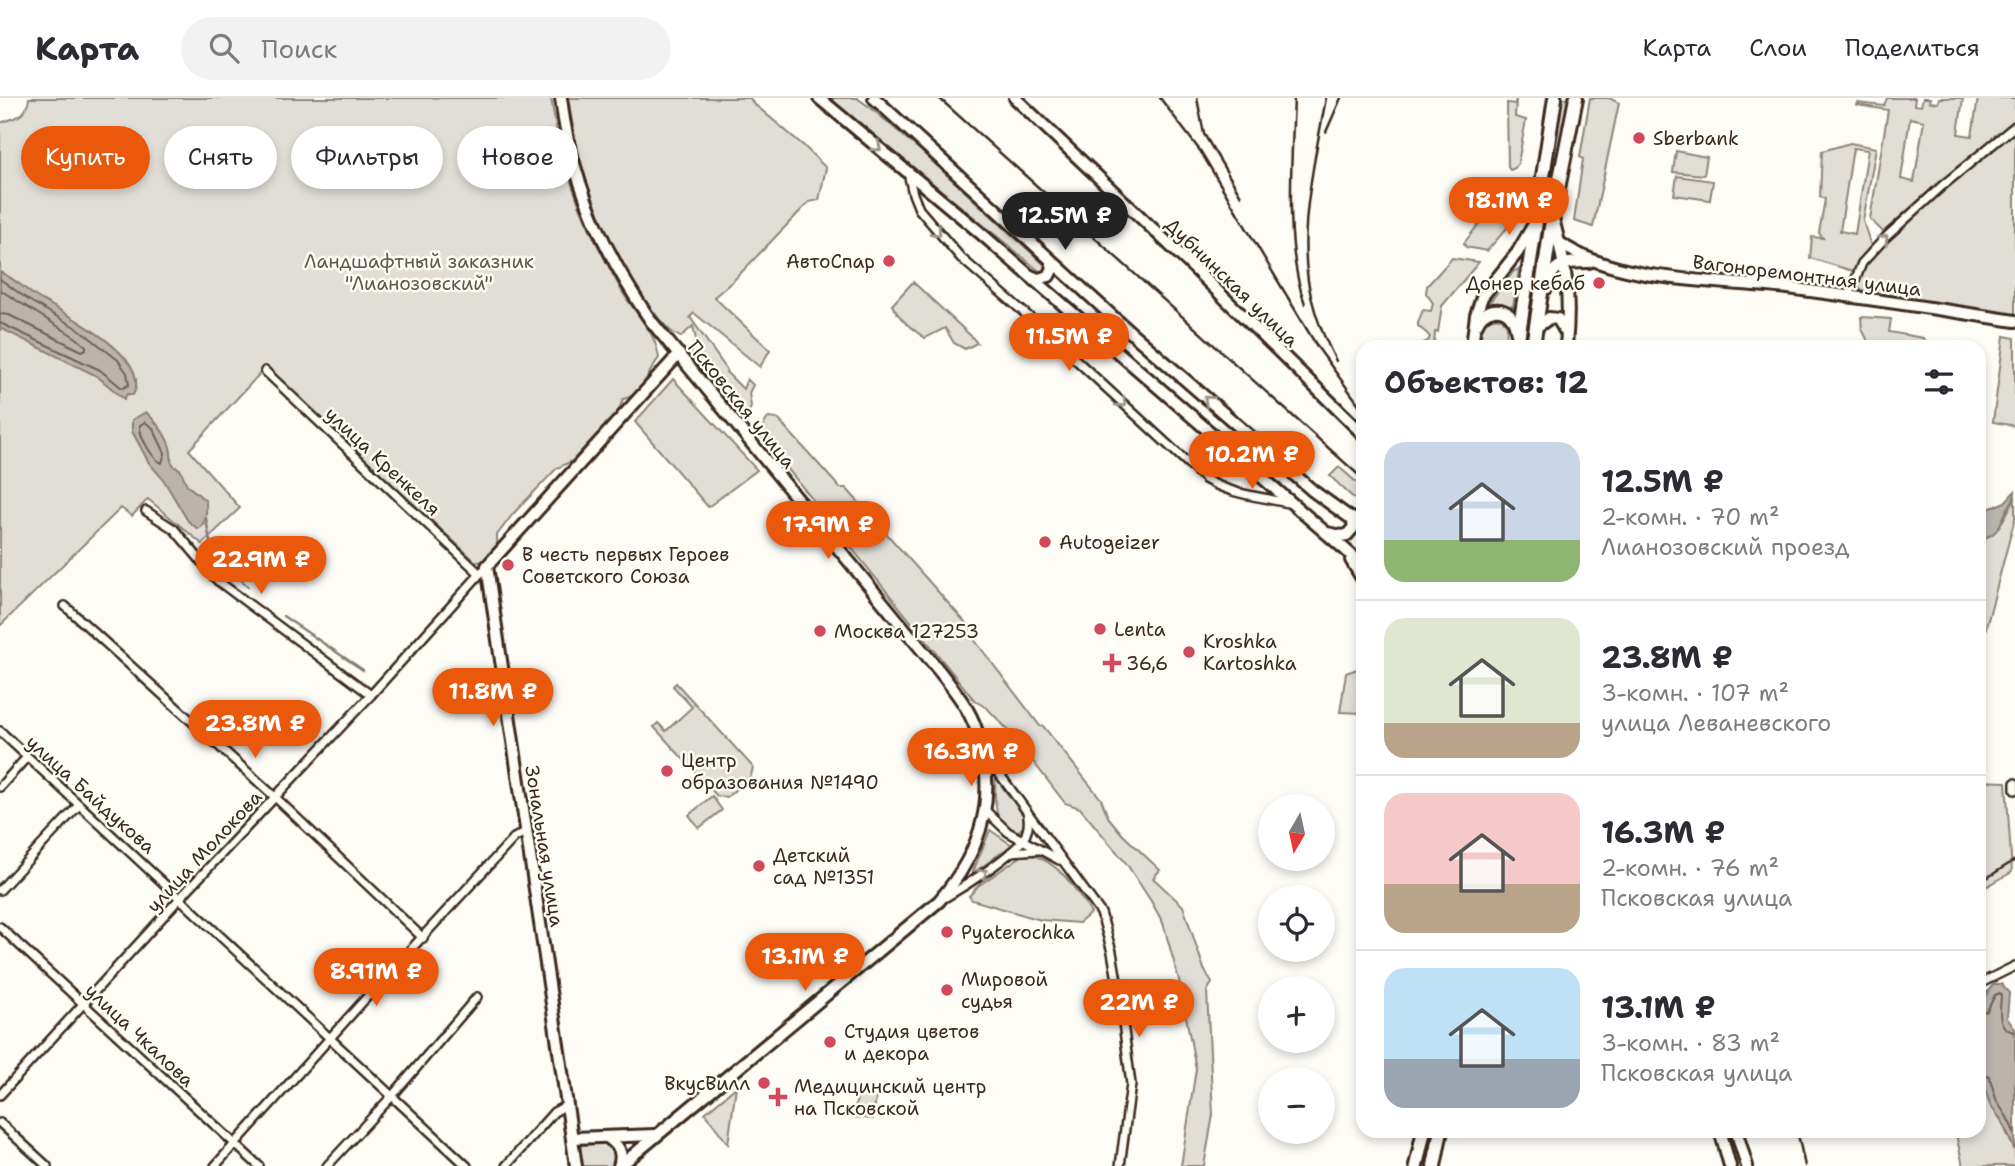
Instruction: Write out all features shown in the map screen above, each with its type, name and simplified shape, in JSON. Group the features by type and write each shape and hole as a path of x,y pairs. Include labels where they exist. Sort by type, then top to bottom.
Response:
{"main road":[{"path":"1518,340 1555,98"},
{"path":"1537,340 1553,219 1576,98"},
{"path":"1416,1166 1422,1138"},
{"path":"1434,1166 1439,1138"}],"street":[{"name":"Псковская улица","path":"561,98 574,163 588,207 633,295 651,321 942,673 976,728 985,766 986,811 980,831 964,866 939,901 620,1166"},
{"path":"819,98 1356,559"},
{"path":"874,98 1049,260 1313,491 1356,522"},
{"name":"Дубнинская улица","path":"1015,98 1356,427"},
{"path":"1849,296 1862,263 1886,237 1942,186 2015,126"},
{"path":"908,172 919,209 961,258 1034,321 1205,480 1243,495 1291,504"},
{"path":"1553,219 1565,264 1569,298 1566,340"},
{"path":"1473,340 1476,315 1482,298 1506,269 1536,221"},
{"name":"Вагоноремонтная улица","path":"1560,243 1575,254 1596,263 1650,274 1849,296 2015,321"},
{"path":"1028,275 1038,279 1049,276 1054,268 1049,260"},
{"name":"Вагоноремонтная улица","path":"1565,264 1596,263"},
{"path":"1537,340 1551,272 1565,264"},
{"path":"1474,333 1485,312 1497,310 1513,318 1517,340"},
{"path":"1541,324 1549,318 1558,319 1564,327 1566,340"},
{"path":"483,569 679,354"},
{"name":"улица Кренкеля","path":"265,371 483,569"},
{"path":"146,511 174,529 218,581 370,695"},
{"path":"1321,530 1333,535 1348,535 1356,526"},
{"path":"1343,549 1356,569"},
{"name":"улица Молокова","path":"0,1095 483,569"},
{"name":"Зональная улица","path":"483,569 576,1166"},
{"path":"65,606 276,797 422,938"},
{"name":"улица Байдукова","path":"0,731 467,1166"},
{"path":"0,787 26,758"},
{"path":"985,766 998,772 1101,913 1112,952 1131,1084 1120,1166"},
{"path":"2015,783 2015,790"},
{"path":"0,890 79,805"},
{"path":"986,811 995,822 1068,867"},
{"path":"939,901 970,883 1011,852 1023,840 1029,826 1028,814"},
{"path":"215,1166 514,838 525,832"},
{"path":"1011,852 1046,852"},
{"name":"улица Чкалова","path":"0,927 259,1166"},
{"path":"1986,980 2015,966"},
{"path":"327,1166 393,1095 477,997"},
{"path":"506,1166 554,1112 567,1105"},
{"path":"0,1123 47,1166"},
{"path":"572,1138 656,1135"},
{"path":"606,1137 616,1144 621,1152 620,1166"},
{"path":"1722,1138 1731,1166"},
{"path":"1738,1138 1747,1166"}],"green space":[{"name":"Ландшафтный заказник \"Лианозовский\"","path":"29,98 551,98 556,126 457,126 457,189 574,189 597,245 626,298 644,322 659,358 636,393 623,399 618,412 572,461 557,468 513,514 497,535 497,545 487,561 476,562 266,367 189,450 240,508 202,544 148,499 132,516 121,508 0,626 0,123 23,113"},
{"path":"568,98 750,98 826,168 819,200 809,202 734,280 714,297 770,350 760,367 694,313 690,317 726,372 743,389 747,379 753,385 749,393 751,406 748,415 739,415 727,405 725,393 697,365 691,350 696,340 693,326 681,337 677,336 639,294 623,269 587,184 578,150 578,126 573,126"},
{"path":"829,98 857,98 871,108 1049,269 1043,274"},
{"path":"1516,98 1515,117 1526,120 1518,163 1510,170 1507,103 1515,104"},
{"path":"1561,98 1569,98 1542,241 1538,240"},
{"path":"1590,98 1609,98 1619,103 1593,227 1574,221 1583,159 1580,157"},
{"path":"1887,98 1915,98 1914,105 1921,106 1923,98 1930,98 1929,102 1938,103 1939,98 1963,98 1958,134 1972,136 1978,98 2015,98 2015,121 1883,232 1870,219 1888,110 1857,105 1884,106","holes":["1910,118 1924,121 1914,182 1901,179"]},
{"path":"2015,130 2015,315 1863,293 1858,284 1863,269 1878,249 1925,203"},
{"path":"1850,143 1876,148 1863,221 1871,246 1853,271 1810,258 1812,237 1823,238 1819,233 1825,199 1820,197 1822,151","holes":["1853,148 1868,150 1855,234 1840,231"]},
{"path":"1676,151 1707,157 1704,175 1673,172"},
{"path":"1677,176 1713,181 1710,200 1674,195"},
{"path":"1490,214 1514,220 1487,251 1466,247 1464,243 1485,216"},
{"path":"1452,258 1479,262 1442,306 1434,340 1428,340 1430,337 1418,325 1423,310 1431,311 1433,303 1426,293 1427,286"},
{"path":"1519,269 1513,307 1489,303 1514,271"},
{"path":"913,282 977,343 965,349 954,343 945,328 925,338 907,324 892,305"},
{"path":"1491,317 1501,318 1507,326 1506,340 1481,340 1483,323"},
{"path":"1861,317 1891,319 1889,332 1924,340 1867,340"},
{"path":"2004,336 2015,338 2015,426 1993,422"},
{"path":"673,379 757,470 708,507 635,422"},
{"path":"768,418 778,419 840,488 846,488 972,630 970,634 1040,726 1043,726 1101,799 1108,817 1160,870 1153,878 1183,906 1204,969 1212,983 1207,991 1213,1115 1204,1166 1181,1166 1196,1069 1179,980 1163,923 1151,901 1126,863 1080,808 1065,803 1011,733 987,708 975,701 762,437"},
{"path":"1339,467 1356,482 1356,500 1330,476"},
{"path":"2015,498 2015,518 1986,628 1986,537 2005,517"},
{"path":"1356,669 1356,713 1340,712 1346,673"},
{"path":"676,683 753,767 751,776 727,797 717,796 654,727 658,723 666,731 692,707 673,686"},
{"path":"996,775 1025,818 1025,825 1019,831 1010,829 999,818 995,801"},
{"path":"1986,781 2006,782 2012,872 1986,887"},
{"path":"712,796 722,810 699,828 689,815"},
{"path":"990,830 1012,845 972,874"},
{"path":"1029,854 1057,869 1091,913 1079,923 1041,920 972,900 969,896 978,886 1023,855"},
{"path":"736,1087 728,1144 705,1113"},
{"path":"858,1089 877,1091 873,1119 854,1117"},
{"path":"1986,1092 1990,1105 2001,1120 2015,1151 2015,1166 1963,1166 1957,1138 1986,1138"},
{"path":"607,1143 617,1153 616,1166 577,1166 578,1149 582,1145"}],"water":[{"path":"0,272 83,324 119,351 131,366 136,380 133,395 127,394 124,399 97,376 0,328"},
{"path":"146,412 164,434 170,447 171,461 180,469 187,485 206,501 205,520 198,529 188,521 163,479 149,463 132,431 132,420"},
{"path":"2015,491 1997,530 1986,537 1986,510 2005,502"},
{"path":"1994,984 2001,984 2009,993 2007,1018 2015,1029 2015,1151 1986,1091 1986,995"}],"waterway":[{"path":"206,518 211,548 248,587"},
{"path":"283,616 363,670"}],"railway":[{"path":"939,98 1356,473"},
{"path":"1160,98 1201,152 1318,348 1356,400"},
{"path":"1197,98 1204,134 1241,196"},
{"path":"1294,98 1292,230 1298,281 1305,304"},
{"path":"1326,98 1311,177 1306,259 1315,311 1336,361"},
{"path":"1326,132 1341,98"},
{"path":"1986,879 2015,860"},
{"path":"1799,1138 1805,1166"}],"place":[{"name":"Sberbank","path":"1639,138"},
{"name":"АвтоСпар","path":"889,261"},
{"name":"Донер кебаб","path":"1599,283"},
{"name":"Autogeizer","path":"1045,542"},
{"name":"В честь первых Героев Советского Союза","path":"508,565"},
{"name":"Lenta","path":"1100,629"},
{"name":"Москва 127253","path":"820,631"},
{"name":"Kroshka Kartoshka","path":"1189,652"},
{"name":"36,6","path":"1112,663"},
{"name":"Центр образования №1490","path":"667,771"},
{"name":"Детский сад №1351","path":"759,866"},
{"name":"Pyaterochka","path":"947,932"},
{"name":"Мировой судья","path":"947,990"},
{"name":"Студия цветов и декора","path":"830,1042"},
{"name":"ВкусВилл","path":"764,1083"},
{"name":"Медицинский центр на Псковской","path":"778,1097"}]}
